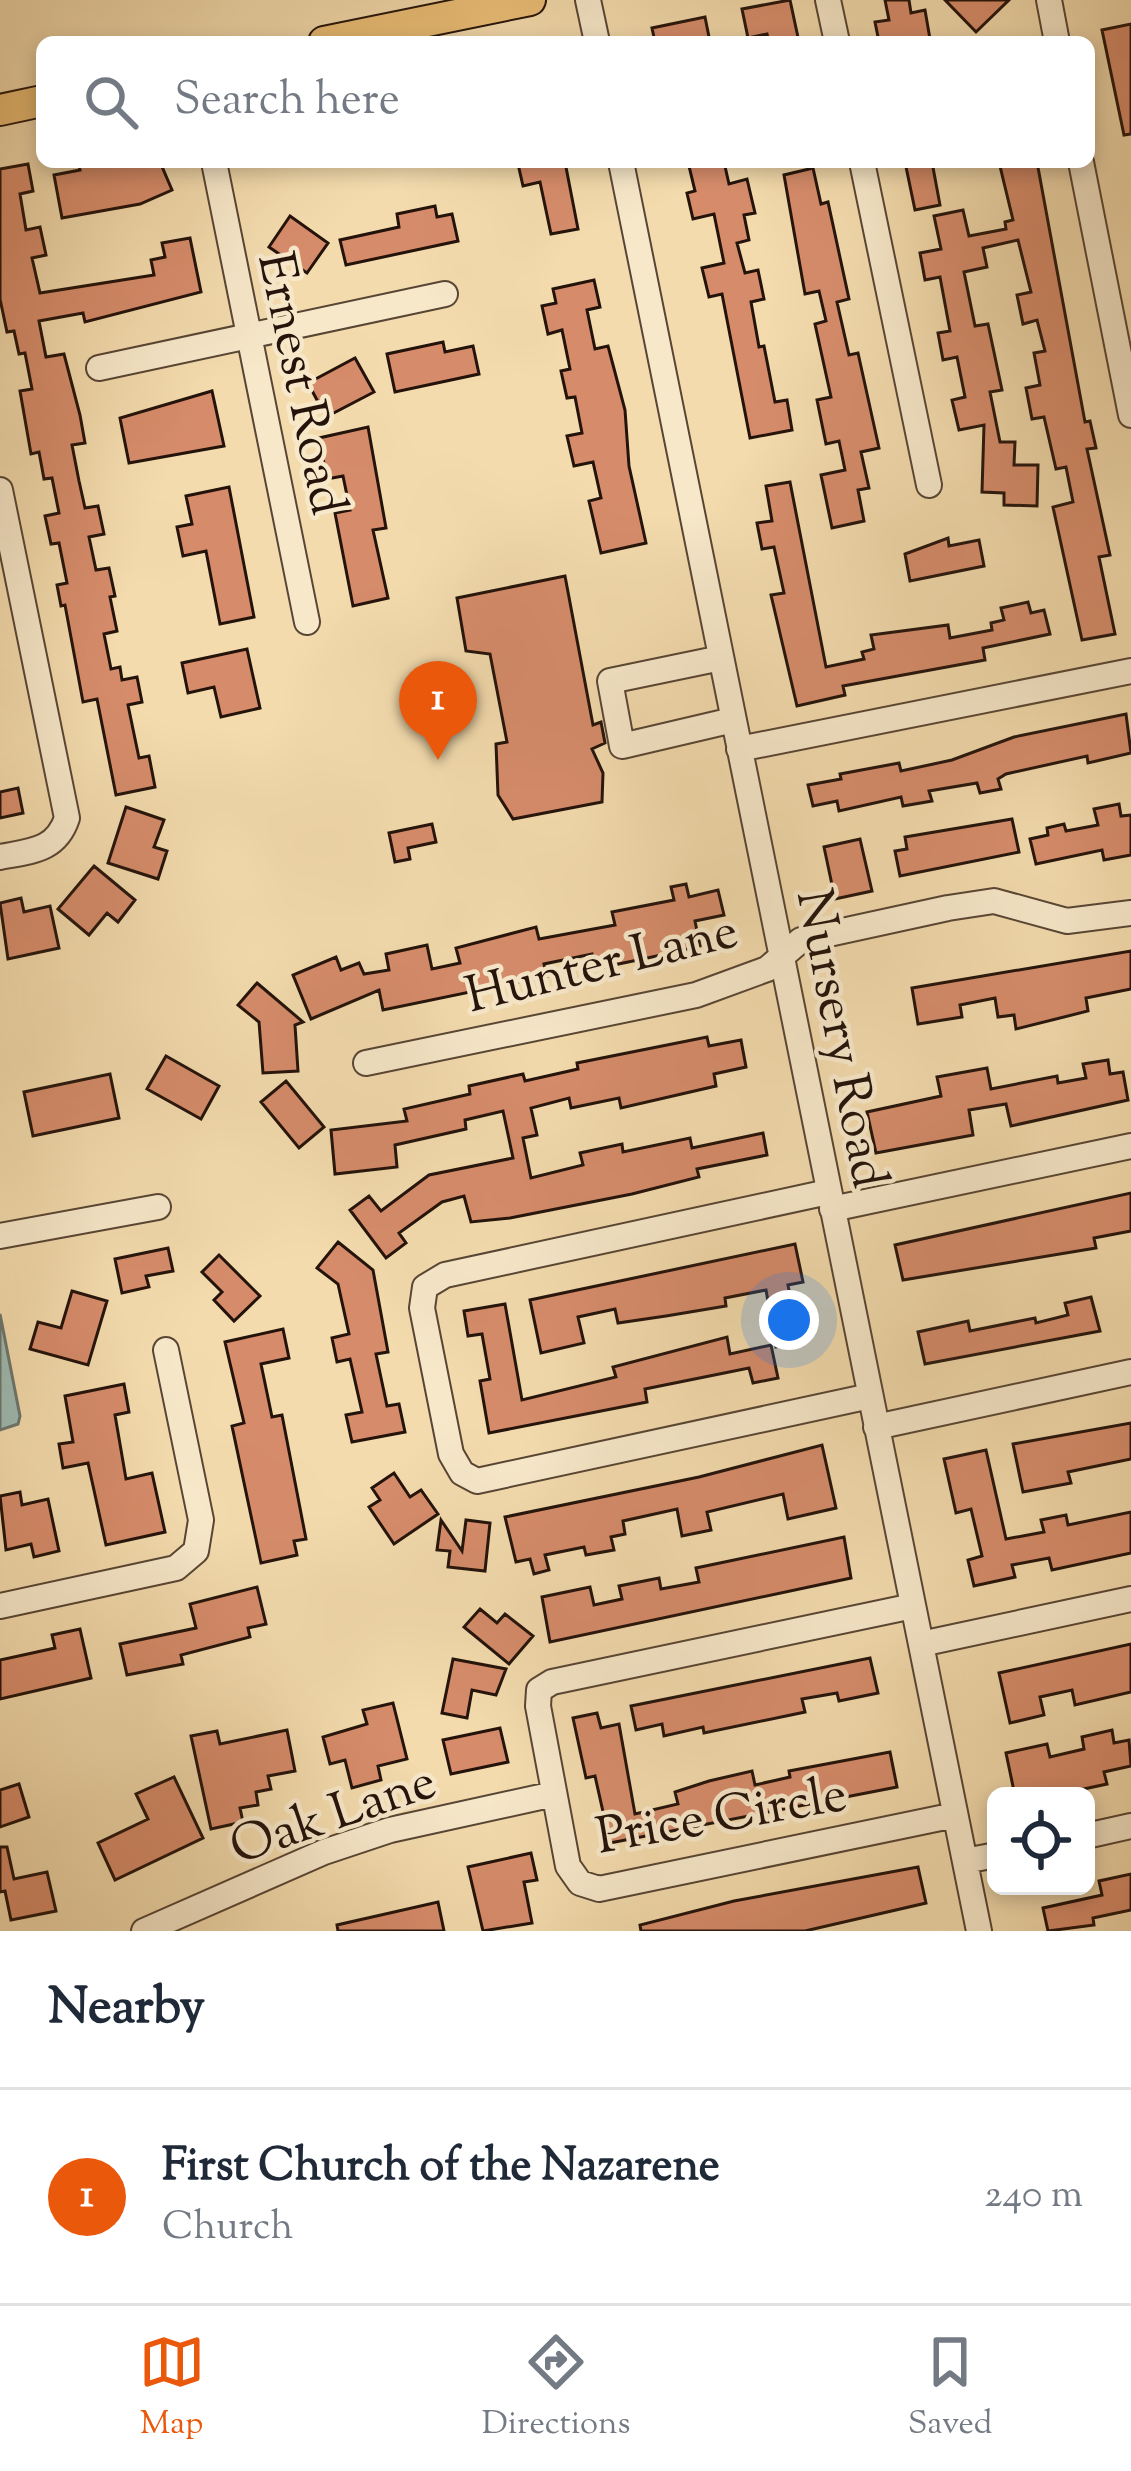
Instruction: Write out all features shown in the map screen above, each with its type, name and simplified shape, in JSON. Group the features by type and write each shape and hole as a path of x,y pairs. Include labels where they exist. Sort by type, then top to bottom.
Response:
{"main road":[{"path":"353,36 530,0"},
{"path":"0,110 36,101"}],"street":[{"path":"588,0 596,36"},
{"path":"828,0 836,36"},
{"path":"1049,0 1057,36"},
{"name":"Ernest Road","path":"215,168 308,622"},
{"name":"Nursery Road","path":"622,168 979,1931"},
{"path":"863,168 929,484"},
{"path":"1082,168 1131,415"},
{"path":"99,368 445,294"},
{"path":"0,490 67,818 61,835 47,848 0,857"},
{"path":"721,658 610,681 622,746 734,720"},
{"path":"739,749 1131,670"},
{"name":"Hunter Lane","path":"365,1063 696,994 767,969 801,940 994,901 1067,921 1131,913"},
{"path":"870,1396 477,1481 462,1473 452,1454 422,1308 425,1287 446,1275 1131,1146"},
{"path":"0,1237 158,1207"},
{"path":"0,1606 176,1568 196,1551 201,1520 166,1350"},
{"path":"876,1427 1131,1372"},
{"path":"921,1644 1131,1599"},
{"name":"Price Circle","path":"913,1606 552,1682 539,1690 568,1866 580,1883 599,1889 956,1815"},
{"name":"Oak Lane","path":"144,1931 324,1852 390,1830 554,1794"},
{"path":"1095,1834 1131,1826"},
{"path":"965,1861 987,1857"}],"water":[{"path":"0,1314 20,1416 18,1424 0,1430"}],"building":[{"path":"790,0 798,36 748,36 742,9"},
{"path":"885,0 909,0 911,13 925,10 929,36 878,36 875,22 889,20"},
{"path":"945,0 1009,0 976,32"},
{"path":"705,17 709,36 654,36 652,28"},
{"path":"1131,24 1131,134 1124,135 1102,30"},
{"path":"28,164 33,191 20,194 26,230 40,227 46,255 32,258 40,293 154,275 151,260 165,257 162,243 190,238 201,292 85,322 83,313 39,321 46,357 64,354 80,415 85,443 72,445 79,481 85,508 98,506 104,534 89,537 96,570 109,568 115,596 110,597 117,631 104,634 111,669 120,667 122,680 137,677 142,702 128,705 139,758 149,756 155,787 116,795 97,699 83,702 65,605 61,606 57,585 67,583 59,543 51,544 45,516 59,513 52,478 44,479 39,452 31,454 20,391 32,389 25,353 19,354 14,331 7,332 0,299 0,169"},
{"path":"163,168 172,190 140,204 62,218 54,175"},
{"path":"519,168 566,168 578,229 551,234 540,182 523,186"},
{"path":"689,168 725,168 729,184 747,179 755,213 744,215 749,240 737,243 745,273 758,270 764,299 751,302 759,347 764,346 775,402 787,400 792,430 750,438 722,294 709,297 702,268 724,263 714,214 693,219 687,193 695,191"},
{"path":"813,168 821,204 828,202 849,299 837,302 849,355 858,353 879,448 861,452 869,488 858,490 864,521 832,528 821,475 845,470 839,441 826,444 817,400 831,397 815,324 826,321 819,291 805,294 784,175"},
{"path":"906,168 933,168 940,205 915,210"},
{"path":"1000,168 1038,168 1085,422 1090,421 1096,448 1087,449 1110,555 1099,557 1115,634 1082,640 1053,507 1073,502 1066,467 1056,469 1044,417 1032,419 1026,388 1040,385 1034,353 1045,351 1037,320 1023,324 1017,295 1031,292 1018,240 983,248 987,267 964,272 975,326 988,324 1002,390 990,392 1000,442 1015,442 1014,465 1038,465 1037,506 1004,505 1004,493 982,492 984,425 959,430 952,400 965,397 957,357 943,360 938,333 950,331 940,277 925,280 920,253 941,249 934,216 963,210 969,236 1006,229 1005,222 1013,220"},
{"path":"435,206 437,217 452,214 458,241 346,265 340,240 399,227 397,214"},
{"path":"290,216 328,243 307,273 269,247"},
{"path":"594,280 600,307 587,310 595,349 608,346 625,410 629,466 646,543 601,553 589,501 601,498 593,462 574,466 567,436 582,433 575,397 567,398 561,371 570,369 562,330 548,334 542,306 556,303 553,289"},
{"path":"443,342 445,352 473,346 479,374 395,392 387,354"},
{"path":"355,358 374,392 326,417 308,383"},
{"path":"212,391 224,446 129,463 120,418"},
{"path":"368,427 386,528 373,530 388,598 353,606 335,513 350,510 343,476 327,479 319,438"},
{"path":"790,482 826,667 864,659 862,652 874,649 871,635 948,625 950,638 992,630 991,623 1004,620 1001,608 1028,602 1031,613 1044,610 1050,634 983,648 985,660 843,686 845,695 797,706 771,595 784,593 774,547 762,549 757,523 772,521 766,486"},
{"path":"229,487 254,617 220,624 206,551 183,556 177,527 192,524 186,496"},
{"path":"948,538 949,546 979,540 984,566 910,581 905,554"},
{"path":"565,576 593,725 601,722 605,743 592,749 603,773 602,802 513,819 498,795 496,744 507,742 490,654 466,651 457,598"},
{"path":"247,649 260,708 221,717 214,687 188,693 182,663"},
{"path":"1126,714 1131,753 1088,763 1087,756 1006,774 998,779 1001,789 980,793 977,783 929,791 932,801 903,806 901,797 839,811 837,801 813,806 808,785 841,779 840,774 899,763 901,771 952,760 1014,737"},
{"path":"18,788 23,813 0,818 0,792"},
{"path":"1119,804 1121,816 1131,815 1131,855 1104,860 1102,850 1036,864 1030,839 1048,835 1047,828 1064,824 1066,831 1098,825 1094,809"},
{"path":"126,807 164,820 154,847 167,851 158,879 108,863"},
{"path":"1012,819 1019,852 900,876 895,851 907,849 905,837"},
{"path":"432,824 436,842 408,848 410,859 395,862 389,833"},
{"path":"860,839 872,891 835,899 824,847"},
{"path":"94,866 135,900 118,922 107,913 89,935 58,909"},
{"path":"686,884 689,897 718,890 724,915 695,921 700,946 671,953 595,969 592,954 544,964 547,976 383,1010 379,990 311,1019 293,975 336,957 341,970 359,963 364,974 389,970 386,954 427,945 432,969 460,963 456,948 536,927 539,939 615,925 612,912 674,900 671,887"},
{"path":"21,898 24,912 50,906 59,948 8,959 0,903"},
{"path":"1131,951 1131,989 1086,998 1088,1011 1016,1029 1014,1015 998,1017 995,998 960,1005 962,1017 918,1024 912,988"},
{"path":"257,983 303,1022 295,1025 298,1071 263,1073 259,1022 238,1005"},
{"path":"707,1037 709,1046 741,1040 746,1067 714,1074 716,1086 621,1108 619,1098 571,1108 569,1098 531,1108 537,1135 523,1138 531,1178 583,1165 580,1153 622,1144 623,1152 690,1138 692,1148 763,1133 767,1155 697,1169 699,1177 632,1194 510,1218 471,1222 464,1196 442,1202 399,1233 406,1243 386,1258 350,1210 369,1196 381,1211 429,1175 513,1158 503,1111 465,1120 466,1129 395,1145 397,1167 335,1174 331,1130 407,1121 404,1109 470,1094 469,1086 523,1074 525,1081 578,1069 577,1063"},
{"path":"166,1056 219,1086 201,1119 147,1089"},
{"path":"1108,1060 1110,1074 1123,1072 1128,1100 1011,1126 1006,1104 969,1110 973,1135 876,1153 867,1112 941,1096 937,1077 987,1068 991,1089 1057,1076 1058,1083 1086,1078 1083,1064"},
{"path":"110,1074 119,1118 33,1136 24,1092"},
{"path":"286,1081 324,1127 299,1148 261,1102"},
{"path":"1131,1193 1131,1231 1094,1238 1096,1248 903,1280 895,1245"},
{"path":"338,1242 373,1270 388,1352 376,1354 387,1406 399,1404 405,1432 352,1442 346,1415 362,1412 350,1359 337,1362 332,1338 349,1334 338,1284 317,1268"},
{"path":"795,1244 803,1282 788,1285 799,1342 776,1347 766,1290 725,1298 726,1306 618,1323 615,1309 578,1317 584,1343 541,1353 530,1300"},
{"path":"168,1248 173,1271 146,1276 149,1287 122,1293 115,1259"},
{"path":"219,1255 260,1296 234,1321 214,1300 222,1292 202,1272"},
{"path":"72,1291 107,1301 88,1365 30,1349 38,1322 61,1328"},
{"path":"1091,1297 1100,1331 925,1364 918,1332 968,1321 970,1331 1035,1318 1036,1323 1068,1315 1065,1303"},
{"path":"505,1304 522,1400 616,1377 613,1367 727,1337 730,1354 771,1345 778,1378 753,1383 749,1368 645,1389 647,1402 489,1433 480,1381 490,1379 482,1334 468,1336 464,1311"},
{"path":"283,1329 289,1358 261,1364 272,1417 282,1415 306,1539 294,1541 297,1555 261,1563 232,1426 244,1423 225,1342"},
{"path":"124,1384 129,1412 115,1415 126,1479 152,1473 165,1532 106,1545 88,1463 63,1468 59,1444 73,1442 65,1396"},
{"path":"1131,1423 1131,1459 1068,1472 1071,1483 1023,1492 1013,1444"},
{"path":"822,1445 836,1508 788,1519 783,1494 707,1512 711,1530 682,1536 677,1509 623,1521 625,1534 611,1537 614,1550 586,1555 584,1547 545,1555 549,1570 534,1574 530,1559 516,1562 505,1517 699,1477"},
{"path":"986,1450 1006,1539 1044,1532 1041,1520 1066,1515 1068,1525 1131,1512 1131,1553 1052,1570 1049,1558 1012,1565 1015,1577 974,1586 968,1560 982,1556 971,1509 956,1513 944,1459"},
{"path":"394,1473 410,1497 421,1490 438,1514 394,1544 369,1507 380,1500 372,1488"},
{"path":"20,1492 22,1505 48,1499 59,1551 34,1557 31,1544 6,1550 0,1496"},
{"path":"441,1520 462,1551 466,1520 490,1523 485,1571 448,1567 450,1551 437,1550"},
{"path":"844,1537 851,1578 550,1642 542,1597 590,1587 594,1605 622,1599 619,1586 659,1578 661,1589 699,1582 696,1568"},
{"path":"257,1587 266,1624 248,1628 250,1637 181,1655 183,1664 127,1675 120,1644 196,1628 190,1604"},
{"path":"480,1609 497,1623 505,1614 533,1636 509,1664 464,1627"},
{"path":"80,1629 91,1678 0,1699 0,1660 55,1648 52,1635"},
{"path":"1131,1644 1131,1692 1075,1705 1072,1690 1040,1697 1044,1715 1010,1723 999,1673"},
{"path":"870,1658 878,1693 839,1701 837,1693 802,1699 805,1712 704,1733 703,1727 664,1736 662,1724 636,1730 631,1706"},
{"path":"453,1659 506,1669 496,1695 472,1690 467,1718 442,1713"},
{"path":"393,1703 407,1759 378,1766 381,1780 352,1788 345,1760 330,1764 323,1737 367,1724 363,1710"},
{"path":"597,1713 601,1728 619,1724 635,1814 678,1804 675,1792 709,1781 752,1771 755,1785 790,1777 789,1771 890,1752 897,1787 610,1843 595,1776 586,1778 573,1718"},
{"path":"500,1728 508,1762 451,1774 443,1740"},
{"path":"287,1730 295,1771 268,1776 271,1789 256,1792 258,1805 240,1808 243,1822 211,1829 191,1736 217,1731 220,1744"},
{"path":"1112,1730 1114,1743 1129,1740 1131,1766 1104,1772 1107,1784 1093,1787 1013,1787 1006,1753 1047,1744 1050,1757 1084,1749 1082,1737"},
{"path":"174,1777 203,1838 115,1880 98,1843 148,1819 136,1794"},
{"path":"19,1784 29,1817 0,1827 0,1790"},
{"path":"0,1847 7,1847 14,1879 47,1872 56,1911 11,1920 5,1891 0,1892"},
{"path":"531,1853 537,1880 524,1882 532,1923 483,1931 468,1867"},
{"path":"918,1867 926,1903 805,1931 641,1931 640,1925 734,1901"},
{"path":"1131,1874 1131,1910 1093,1918 1094,1925 1048,1931 1043,1908 1102,1895 1099,1881"},
{"path":"438,1902 444,1931 338,1931 337,1925"}],"place":[{"name":"First Church of the Nazarene","path":"438,760"}]}
